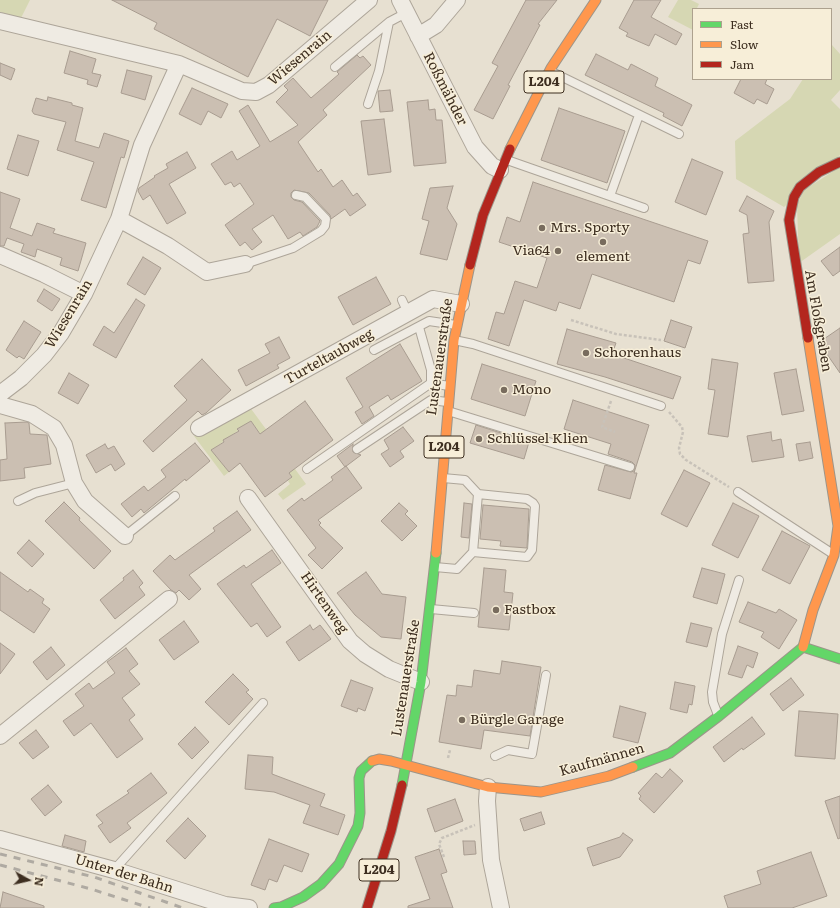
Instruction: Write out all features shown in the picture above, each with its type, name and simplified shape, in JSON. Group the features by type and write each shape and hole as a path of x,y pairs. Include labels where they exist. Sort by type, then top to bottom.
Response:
{"street":[{"name":"Wiesenrain","path":"0,21 179,64 242,91 256,92 269,85 368,0"},
{"path":"418,36 436,25 457,0"},
{"name":"Lustenauerstraße","path":"367,908 391,831 407,765 421,682 435,567 447,406 454,340 456,325 481,221 515,136 550,71 596,0"},
{"name":"Roßmähder","path":"403,6 475,147 492,166 503,164"},
{"name":"Wiesenrain","path":"0,394 21,378 44,355 61,333 84,294 118,219 142,145 179,64"},
{"name":"Am Floßgraben","path":"804,646 813,610 834,571 834,555 838,526 788,220 794,197 800,187 818,172 840,162"},
{"path":"118,219 168,246 207,272 245,264"},
{"path":"0,255 44,274 84,294"},
{"name":"Turteltaubweg","path":"199,428 405,306 433,299 461,304"},
{"path":"0,405 32,414 54,428 64,445 74,483 85,501 125,536"},
{"name":"Hirtenweg","path":"248,498 350,641 365,654 389,669 421,682"},
{"path":"0,736 169,599"},
{"path":"804,646 840,659"},
{"name":"Kaufmännen","path":"407,765 488,788 529,794 609,776 670,753 804,646"},
{"path":"274,908 281,907 303,897 321,884 339,864 351,843 358,826 360,813 360,771 371,761 379,759 407,765"},
{"path":"488,788 487,801 491,860 501,908"},
{"name":"Unter der Bahn","path":"0,839 114,870 225,905 249,908"}],"lane":[{"path":"335,67 389,22 403,6"},
{"path":"368,104 379,71 389,22"},
{"path":"550,71 679,134"},
{"path":"610,196 639,115"},
{"path":"503,164 610,196 644,208"},
{"path":"245,264 293,248 322,231 325,226 326,219 305,197 296,195"},
{"path":"374,350 429,321 456,325"},
{"path":"419,327 431,370 431,383"},
{"path":"454,340 473,344 661,406"},
{"path":"307,468 431,383 449,386"},
{"path":"357,449 431,400 630,467"},
{"path":"442,478 464,480 478,494 527,499 535,506 532,550 527,557 473,552"},
{"path":"18,501 35,493 74,483"},
{"path":"738,492 834,555"},
{"path":"435,567 457,569 473,552 478,494"},
{"path":"125,536 175,496"},
{"path":"718,716 713,702 712,692 722,634 739,580"},
{"path":"430,609 474,613"},
{"path":"495,756 508,750 532,754 546,675"},
{"path":"114,870 264,703"}],"path":[{"path":"571,320 616,334 661,340"},
{"path":"614,391 602,427 615,432"},
{"path":"674,417 684,432 679,448 680,454 686,460 738,492"},
{"path":"444,857 439,844 442,838 473,826"}],"green space":[{"path":"0,0 30,0 21,18 0,12"},
{"path":"678,0 691,0 699,4 697,8 692,8 692,29 668,17"},
{"path":"832,45 840,54 840,90 831,100 840,109 840,155 784,207 736,179 735,141 790,99 802,80 832,80"},
{"path":"840,167 840,234 799,263 797,205 804,190"},
{"path":"249,406 306,484 283,500 278,494 290,484 288,481 292,477 251,421 212,450 229,472 224,476 194,436"}],"building":[{"path":"112,0 328,0 310,36 277,19 248,77 154,29 157,23"},
{"path":"526,0 557,0 538,24 540,25 508,85 510,86 493,119 474,110 498,66 492,63"},
{"path":"634,0 661,0 651,17 682,34 676,45 655,34 649,46 626,36 628,33 619,28"},
{"path":"70,51 96,59 92,73 101,75 97,87 87,84 88,80 64,73"},
{"path":"596,54 628,70 631,64 658,78 655,86 692,105 682,126 663,116 664,113 585,75"},
{"path":"357,55 360,58 363,56 371,65 323,110 327,115 298,142 318,172 321,169 333,187 342,180 353,196 357,193 366,205 350,216 345,209 331,219 330,215 309,193 294,190 291,193 291,197 294,200 302,202 320,221 317,227 303,236 300,232 288,239 273,215 252,229 262,242 252,250 245,242 240,246 225,225 254,204 240,183 234,187 231,182 225,185 211,164 232,151 237,160 260,146 239,111 248,105 270,142 298,125 276,102 288,90 284,86 293,78 311,98 339,74 337,72"},
{"path":"0,63 15,69 11,80 0,75"},
{"path":"127,70 152,76 145,100 121,93"},
{"path":"740,80 767,80 765,84 774,89 767,104 757,99 754,104 734,93"},
{"path":"192,88 228,104 221,118 208,111 201,125 179,114"},
{"path":"390,90 393,111 380,112 378,91"},
{"path":"48,97 72,103 72,105 83,108 75,141 99,148 104,133 129,141 124,158 121,157 106,208 81,200 94,162 57,150 66,122 34,114 32,111 36,98 47,101"},
{"path":"428,100 429,110 435,109 436,120 442,120 446,163 414,166 407,102"},
{"path":"559,108 625,131 607,183 541,160"},
{"path":"384,119 391,172 368,175 361,121"},
{"path":"18,135 39,141 28,176 7,169"},
{"path":"187,152 196,168 169,184 186,213 167,224 150,195 143,200 138,191 139,188 155,177 154,176 168,168 166,164"},
{"path":"692,159 723,172 706,215 675,202"},
{"name":"element","path":"533,182 708,241 700,264 688,260 674,302 592,274 580,309 559,302 556,311 524,300 509,346 488,339 496,312 504,314 515,281 537,288 547,258 499,242 507,217 520,222"},
{"path":"453,186 447,208 457,224 447,260 420,254 429,221 422,219 430,188"},
{"path":"0,192 20,199 10,228 32,236 37,223 55,229 53,233 86,243 78,271 60,265 62,258 37,249 35,257 21,252 24,244 7,238 4,246 0,246"},
{"path":"747,196 774,211 769,222 774,281 748,283 743,234 749,233 747,215 739,211"},
{"path":"840,247 840,271 833,276 821,261"},
{"path":"143,257 161,268 145,295 127,284"},
{"path":"376,277 391,304 353,325 338,297"},
{"path":"44,289 60,299 52,311 37,301"},
{"path":"136,299 145,305 116,358 93,345 104,326 114,333"},
{"path":"671,320 692,327 685,348 664,341"},
{"path":"24,321 41,332 24,359 19,356 17,358 6,350"},
{"path":"840,328 840,373 822,347 821,341"},
{"path":"567,329 616,343 612,354 681,377 673,399 605,377 557,364"},
{"path":"279,337 290,358 277,365 279,368 246,386 238,370 270,353 265,344"},
{"path":"400,344 422,381 391,400 388,395 369,407 374,416 362,424 355,412 363,407 346,378"},
{"path":"202,359 231,390 206,413 202,415 198,411 153,452 143,441 187,400 174,386"},
{"path":"712,359 738,363 728,437 708,434 715,390 708,389"},
{"name":"Mono","path":"482,364 536,381 525,416 471,399"},
{"path":"796,369 804,411 782,415 774,373"},
{"path":"69,373 89,385 78,404 58,393"},
{"path":"573,400 649,425 634,473 637,473 630,499 598,490 605,465 631,472 634,471 635,465 632,462 608,454 611,444 564,429"},
{"path":"305,401 333,440 289,473 292,477 265,497 240,463 229,472 211,450 224,442 223,440 239,431 237,429 251,421 260,434"},
{"path":"27,422 29,423 30,434 47,435 51,464 24,468 25,478 0,481 0,460 7,459 5,423"},
{"path":"476,425 529,442 524,459 470,443"},
{"path":"403,427 414,441 400,451 404,457 390,467 381,454 389,449 384,440"},
{"path":"771,432 772,441 781,439 784,457 752,462 747,436"},
{"path":"810,442 813,458 799,461 796,444"},
{"path":"195,443 210,461 186,481 185,479 144,513 141,509 132,517 121,504 144,486 148,491 166,477 161,470"},
{"path":"105,444 108,449 114,446 125,464 115,471 111,464 96,473 86,455"},
{"path":"353,444 353,452 361,455 345,467 337,456"},
{"path":"346,466 362,488 318,520 321,523 319,525 343,548 322,569 308,555 316,548 287,510 302,498 304,501 333,480 331,477"},
{"path":"684,470 710,483 687,527 661,514"},
{"path":"64,502 80,518 79,520 111,551 94,569 45,521"},
{"path":"399,503 408,511 405,514 417,526 402,541 381,521"},
{"path":"464,503 472,504 469,538 461,537"},
{"path":"733,503 759,516 738,558 712,545"},
{"path":"483,505 529,509 527,548 500,546 501,541 480,539"},
{"path":"237,511 251,530 189,575 201,589 189,600 179,590 176,593 171,590 153,571 170,555 175,560 215,531 213,528"},
{"path":"782,531 810,546 790,584 762,570"},
{"path":"29,540 44,554 32,567 17,553"},
{"path":"272,550 281,563 251,584 281,627 267,637 257,623 251,627 217,584 244,565 246,568"},
{"name":"Fastbox","path":"484,568 506,570 504,592 513,593 509,630 478,627"},
{"path":"702,568 725,574 717,604 693,597"},
{"path":"133,570 143,583 139,587 145,595 115,619 100,600 124,580 123,578"},
{"path":"0,572 28,592 30,589 44,599 42,603 50,609 34,633 0,610"},
{"path":"366,572 382,594 406,597 401,639 381,637 355,615 337,593"},
{"path":"748,602 776,613 779,609 797,620 779,649 761,637 764,632 739,622"},
{"path":"184,621 199,642 174,660 159,640"},
{"path":"691,623 712,628 707,647 686,642"},
{"path":"310,625 313,630 320,625 331,639 299,661 286,642"},
{"path":"0,643 15,654 0,674"},
{"path":"738,646 758,653 753,668 747,665 742,678 728,674"},
{"path":"51,647 65,665 47,680 33,662"},
{"path":"126,648 138,664 129,671 140,684 122,698 135,715 129,720 143,739 117,758 91,723 74,736 63,721 84,706 75,694 89,683 93,689 115,673 107,662"},
{"path":"502,661 541,667 530,736 484,730 481,749 439,742 447,695 456,696 457,685 472,687 474,670 500,674"},
{"path":"233,674 249,690 246,692 253,699 229,725 205,702"},
{"path":"791,678 804,695 783,711 770,694"},
{"path":"351,680 373,688 365,711 358,708 357,712 341,706"},
{"path":"675,682 695,686 692,705 689,704 687,713 670,709"},
{"path":"620,706 646,713 638,743 613,737"},
{"path":"799,711 838,714 835,759 795,756"},
{"path":"752,717 765,734 743,750 742,748 724,762 713,747"},
{"path":"195,727 209,742 192,759 178,744"},
{"path":"36,730 49,747 33,759 19,743"},
{"path":"248,755 273,757 272,774 325,794 320,806 345,815 338,835 303,823 310,805 274,792 245,789"},
{"path":"670,769 683,781 654,813 639,799 641,796 638,793 656,773 662,778"},
{"path":"151,773 167,793 127,823 131,828 110,843 98,826 103,823 96,815 129,793 127,791"},
{"path":"48,785 62,802 45,816 31,799"},
{"path":"840,796 840,838 838,839 825,801"},
{"path":"455,799 463,821 435,832 427,809"},
{"path":"541,812 545,824 524,831 520,819"},
{"path":"188,818 206,836 185,859 166,841"},
{"path":"623,833 633,840 620,857 593,866 587,848 620,837"},
{"path":"65,835 86,841 84,852 62,846"},
{"path":"269,839 309,854 302,872 284,865 277,882 269,879 265,890 251,885"},
{"path":"463,841 475,841 476,854 464,855"},
{"path":"439,849 447,872 441,874 453,908 408,908 408,906 430,899 415,857"},
{"path":"811,852 827,896 792,908 728,908 724,896 761,884 757,871"},
{"path":"3,892 44,906 44,908 0,908"}],"railway":[{"path":"0,854 94,877 183,908"},
{"path":"0,865 91,889 150,908"}],"traffic: fast":[{"path":"402,785 421,682 436,553"},
{"path":"633,767 670,753 719,716 803,647 840,659"},
{"path":"274,908 281,907 303,897 321,884 339,864 358,826 360,813 359,778 361,771 372,761"}],"traffic: slow":[{"path":"510,149 551,68 596,0"},
{"path":"436,553 454,340 470,265"},
{"path":"803,647 813,610 834,555 838,526 808,338"},
{"path":"372,761 379,759 391,761 488,787 541,792 609,776 633,767"}],"traffic: jam":[{"path":"470,265 483,215 510,149"},
{"path":"808,338 789,220 794,197 800,187 819,172 840,162"},
{"path":"367,908 391,831 402,785"}],"place":[{"name":"Mrs. Sporty","path":"542,228"},
{"name":"element","path":"603,242"},
{"name":"Via64","path":"558,251"},
{"name":"Schorenhaus","path":"586,353"},
{"name":"Mono","path":"504,390"},
{"name":"Schlüssel Klien","path":"479,439"},
{"name":"Fastbox","path":"496,610"},
{"name":"Bürgle Garage","path":"462,720"}]}
